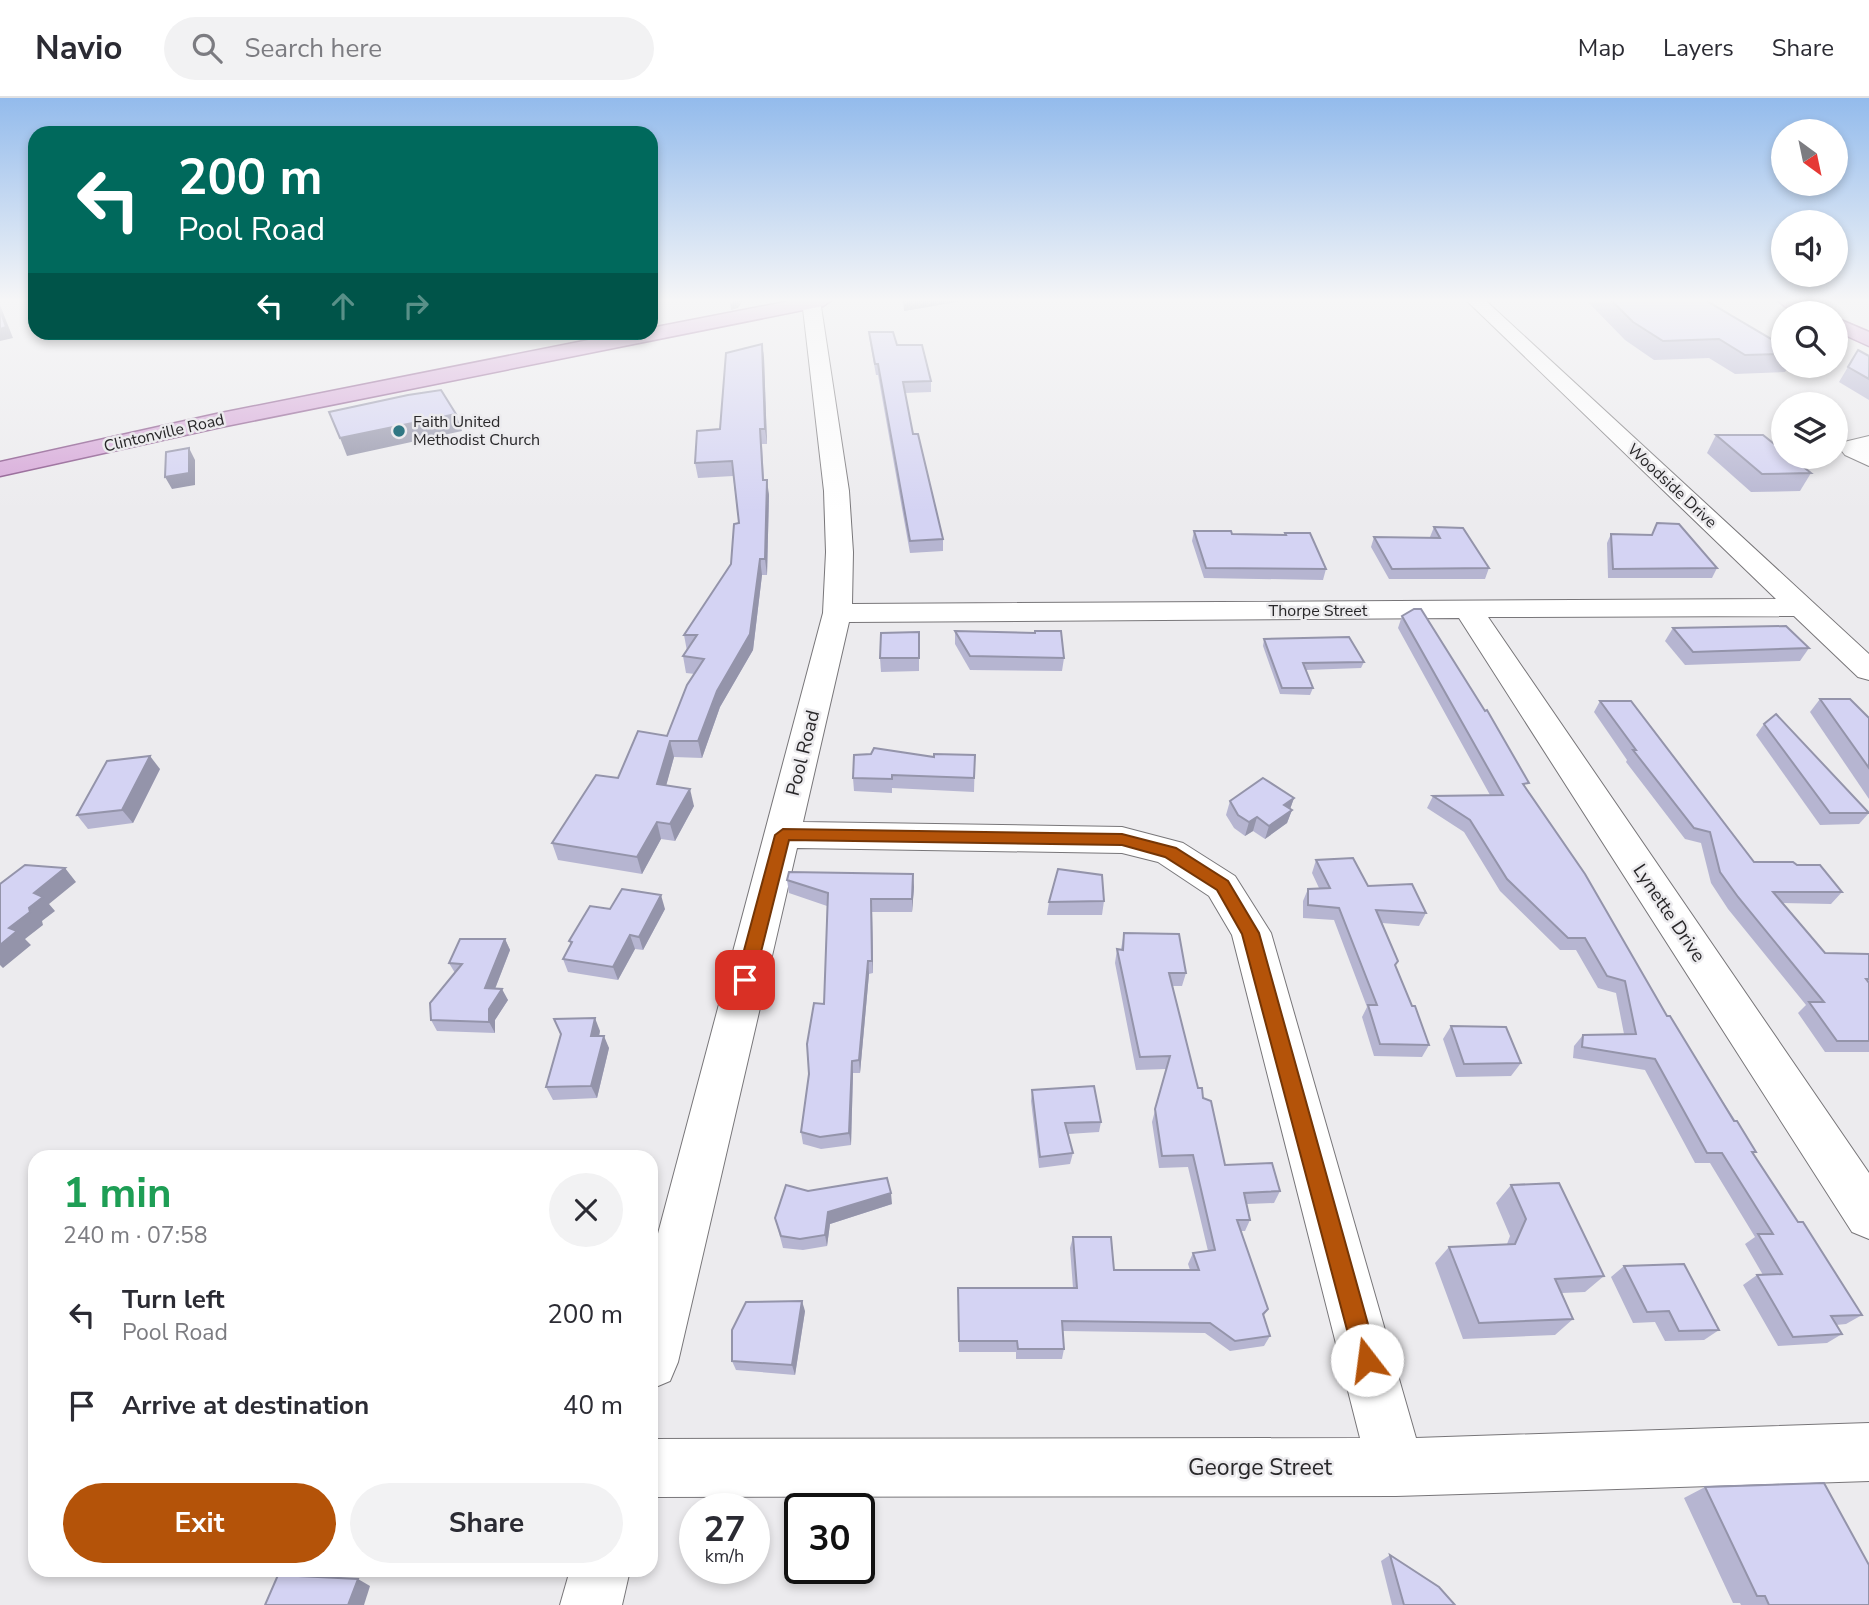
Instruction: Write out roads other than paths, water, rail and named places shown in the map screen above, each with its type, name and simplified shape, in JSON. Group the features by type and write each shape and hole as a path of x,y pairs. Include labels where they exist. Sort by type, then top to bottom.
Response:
{"main road":[{"name":"Clintonville Road","path":"0,470 447,370"}],"street":[{"name":"Pool Road","path":"658,1334 837,613 841,560 822,370"},
{"name":"Woodside Drive","path":"1549,370 1869,671"},
{"path":"1869,443 1852,447 1869,459"},
{"name":"Thorpe Street","path":"837,613 1799,607"},
{"name":"Lynette Drive","path":"1469,611 1869,1215"},
{"path":"783,835 1122,840 1170,852 1222,886 1251,933 1396,1467"},
{"name":"George Street","path":"658,1468 1396,1467 1869,1452"},
{"path":"591,1605 598,1577"}],"place":[{"name":"Faith United Methodist Church","path":"399,431"}]}
